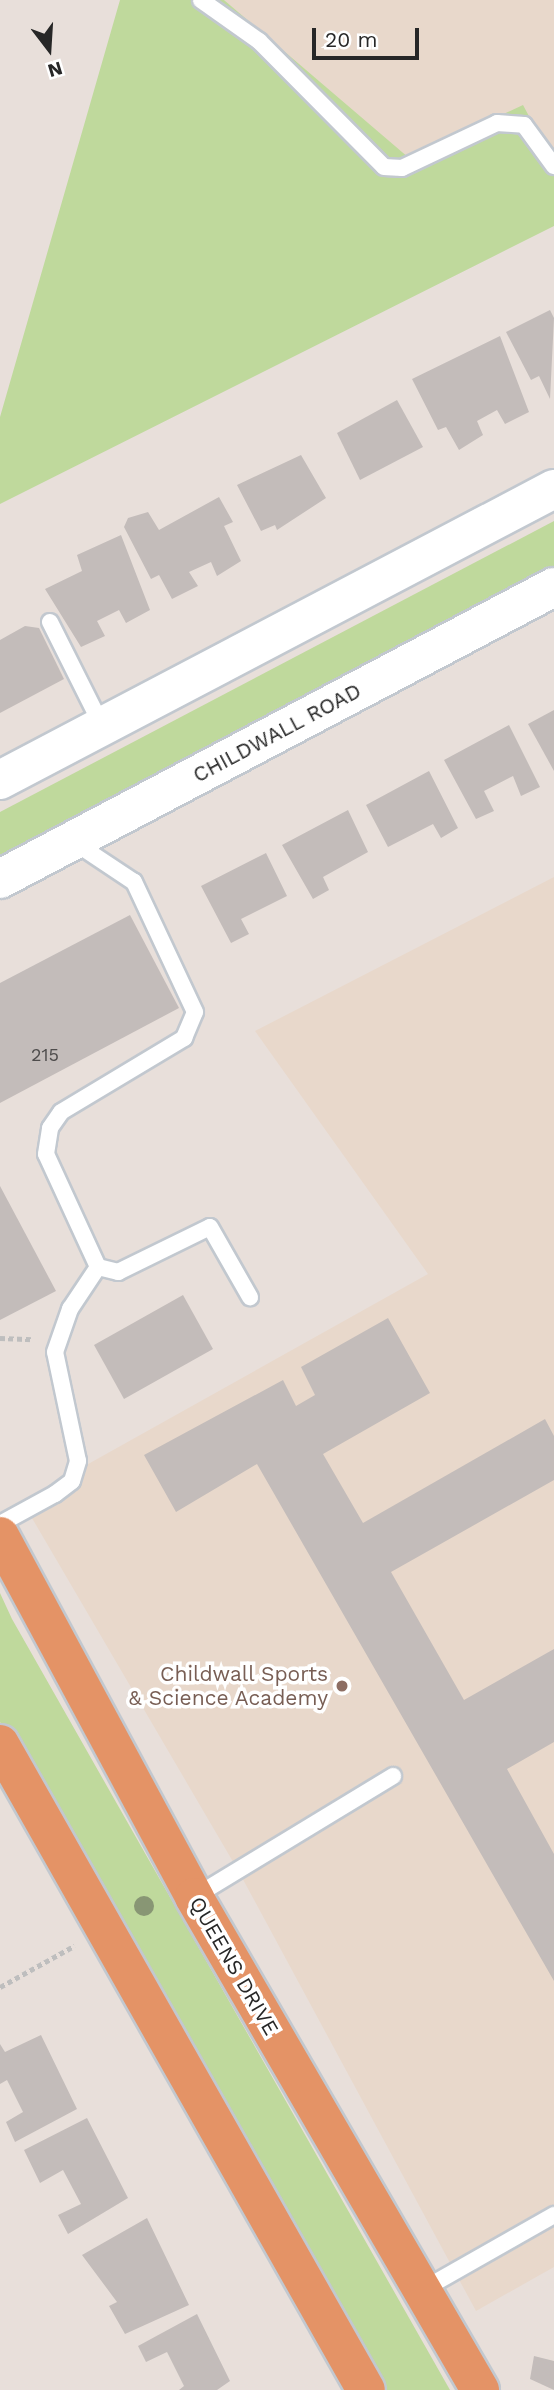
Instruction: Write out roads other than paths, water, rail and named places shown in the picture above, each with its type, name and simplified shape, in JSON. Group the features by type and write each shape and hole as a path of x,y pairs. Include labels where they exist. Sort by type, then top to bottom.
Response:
{"highway":[{"name":"QUEENS DRIVE","path":"0,1536 194,1897 480,2390"},
{"path":"0,1744 366,2390"}],"main road":[{"path":"0,780 101,724 554,489"},
{"name":"CHILDWALL ROAD","path":"0,879 554,587"}],"lane":[{"path":"201,0 277,58 384,167 402,167 497,123 524,125 554,166"},
{"path":"50,622 101,724"},
{"path":"72,841 134,882 195,1012 184,1038 61,1112 50,1128 46,1154 98,1267"},
{"path":"98,1267 118,1272 210,1227 250,1297"},
{"path":"0,1524 72,1480 76,1438 57,1386 55,1352 70,1309 98,1267"},
{"path":"194,1897 393,1776"},
{"path":"422,2290 554,2215"}],"place":[{"name":"Childwall Sports & Science Academy","path":"342,1686"}]}
